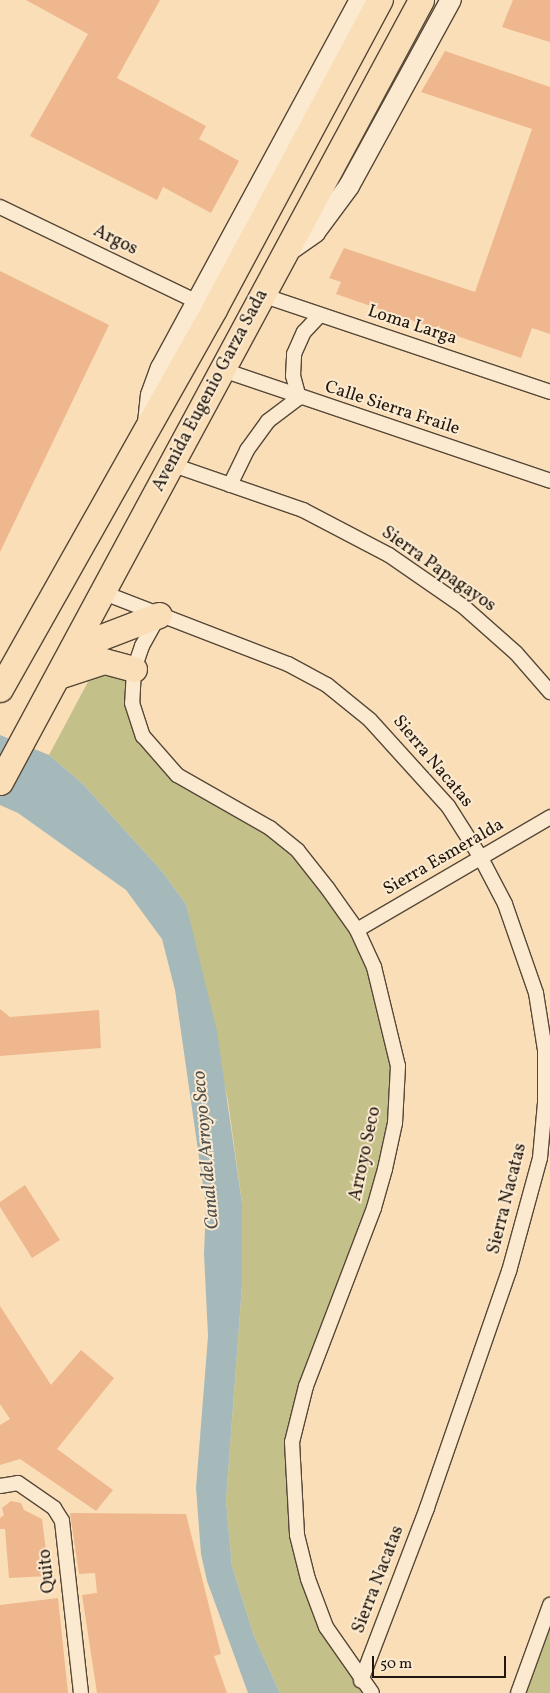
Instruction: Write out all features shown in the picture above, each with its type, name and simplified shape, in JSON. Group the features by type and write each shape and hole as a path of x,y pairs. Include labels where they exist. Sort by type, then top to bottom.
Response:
{"highway":[{"name":"Avenida Eugenio Garza Sada","path":"0,782 223,370 282,255 421,0"},
{"name":"Avenida Eugenio Garza Sada","path":"0,689 148,425 205,305 252,236 361,1"},
{"path":"73,648 159,615"},
{"path":"58,676 104,662 134,668"}],"street":[{"path":"282,255 311,236 331,214 386,123 451,0"},
{"path":"205,305 361,1"},
{"name":"Argos","path":"0,207 205,305"},
{"name":"Loma Larga","path":"262,295 550,392"},
{"path":"230,485 247,450 268,421 299,398 293,376 294,354 304,332 320,316"},
{"name":"Calle Sierra Fraile","path":"223,370 299,398 550,481"},
{"name":"Sierra Papagayos","path":"172,465 303,510 390,555 464,607 516,653 550,692"},
{"path":"528,474 550,493"},
{"name":"Sierra Nacatas","path":"104,592 159,615 251,647 327,685 370,720 404,754 448,806 481,858 505,904 536,993 545,1050 546,1103 540,1158 509,1271 427,1508 361,1681"},
{"name":"Arroyo Seco","path":"159,615 142,646 134,668 132,703 143,736 159,758 176,775 240,808 298,852 356,930 374,967 398,1066 395,1123 374,1208 306,1386 292,1442 292,1483 297,1535 308,1579 326,1627 361,1681 372,1693"},
{"name":"Sierra Esmeralda","path":"356,930 550,817"},
{"name":"Quito","path":"0,1486 18,1483 54,1508 62,1521 81,1693"},
{"path":"518,1693 550,1606"}],"shaded area":[{"path":"98,663 134,669 132,703 159,758 274,831 357,930 398,1066 395,1123 292,1442 297,1535 326,1627 372,1693 280,1693 254,1636 232,1566 226,1501 242,1286 242,1203 228,1101 186,904 161,870 82,783 49,755"},
{"path":"550,1605 550,1693 517,1693"}],"water":[{"name":"Canal del Arroyo Seco","path":"0,735 49,755 82,783 161,870 186,904 217,1031 242,1203 242,1286 226,1501 232,1566 254,1636 280,1693 248,1693 207,1581 201,1554 196,1488 208,1336 204,1254 206,1206 175,990 162,939 126,890 18,813 0,805"}],"building":[{"path":"26,0 160,0 117,78 206,126 199,139 239,161 211,213 163,187 157,200 30,136 88,34"},
{"path":"513,0 550,0 550,42 502,27"},
{"path":"445,51 550,87 550,334 532,328 521,358 336,294 341,282 329,278 344,248 475,292 532,129 421,92"},
{"path":"0,271 109,325 0,552"},
{"path":"0,1009 10,1017 99,1010 101,1048 0,1056"},
{"path":"25,1185 60,1240 32,1258 0,1207 0,1202"},
{"path":"0,1306 51,1385 81,1350 114,1378 57,1449 113,1490 96,1511 20,1459 0,1465 0,1425 10,1419 0,1404"},
{"path":"11,1501 21,1503 24,1510 42,1519 49,1576 9,1578 5,1529 0,1529 0,1518 4,1515 2,1508"},
{"path":"70,1513 186,1514 221,1654 214,1656 227,1693 97,1693 82,1595 97,1593 95,1573 79,1574"},
{"path":"58,1598 68,1693 0,1693 0,1605"}]}
